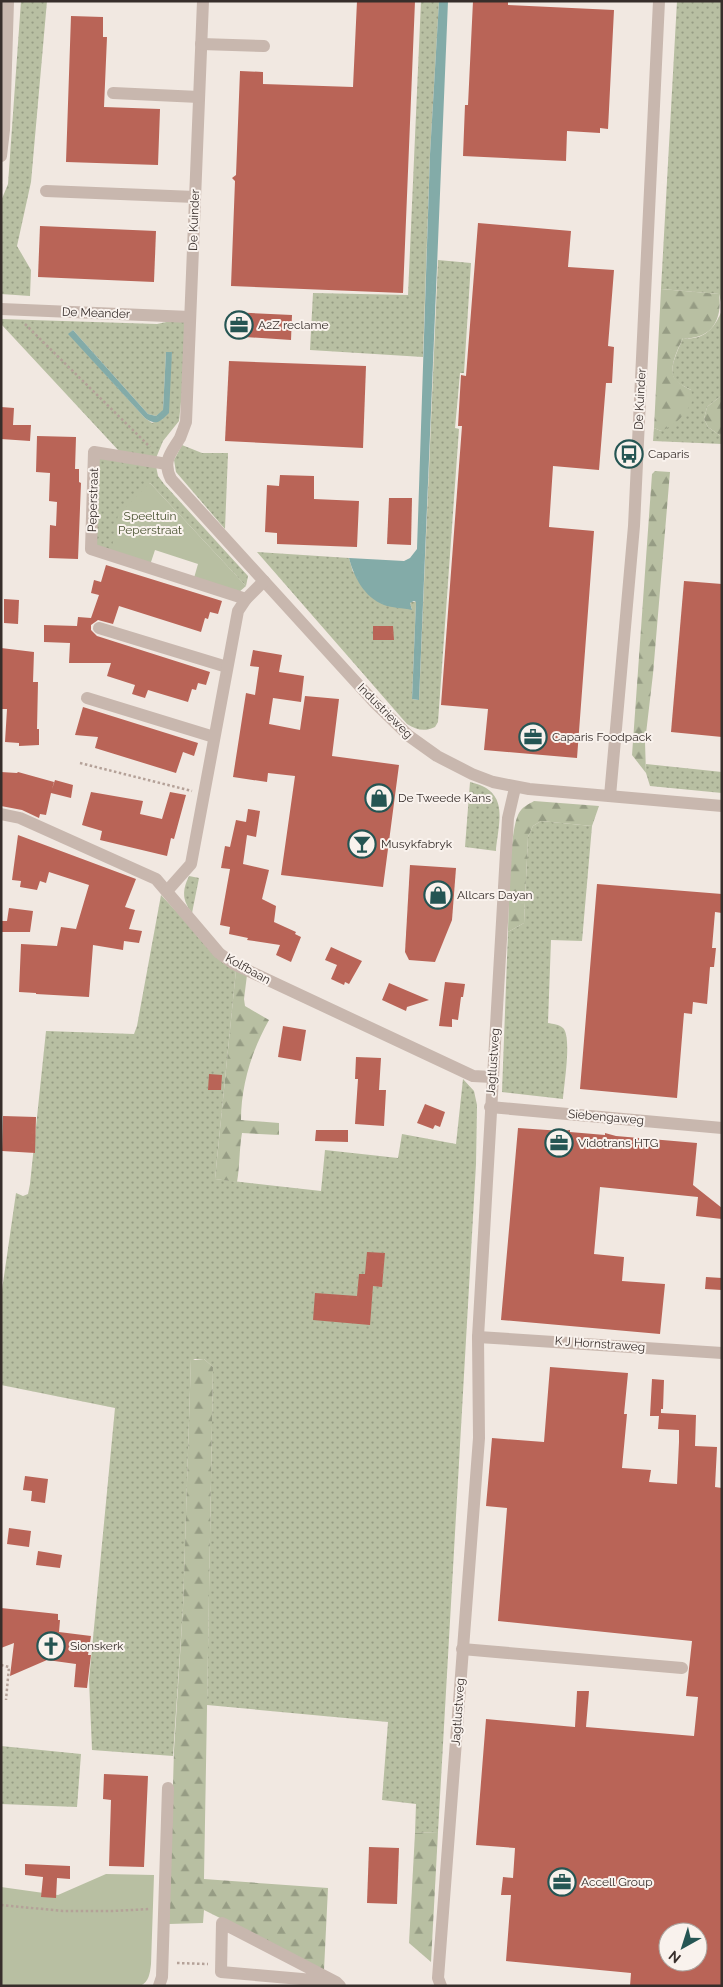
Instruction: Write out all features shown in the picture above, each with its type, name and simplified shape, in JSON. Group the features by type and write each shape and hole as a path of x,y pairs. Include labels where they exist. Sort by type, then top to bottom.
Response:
{"street":[{"path":"1,156 4,130 8,1"},
{"name":"De Kuinder","path":"167,464 172,447 180,438 186,422 203,1"},
{"name":"De Kuinder","path":"610,796 634,517 659,1"},
{"path":"201,44 264,46"},
{"path":"113,93 199,97"},
{"path":"46,191 195,197"},
{"name":"De Meander","path":"1,309 190,317"},
{"name":"Peperstraat","path":"167,464 94,452 91,549 246,599"},
{"name":"Industrieweg","path":"167,464 167,472 172,479 376,703 409,736 437,756 484,779 515,788 722,806"},
{"path":"167,891 191,864 238,611 246,599 264,581"},
{"path":"99,628 227,667"},
{"path":"87,698 214,737"},
{"name":"Jagtlustweg","path":"441,1986 438,1978 478,1438 478,1337 490,1107 508,818 515,788"},
{"name":"Kolfbaan","path":"1,814 20,818 156,879 219,953 234,964 473,1076 492,1077"},
{"name":"Siebengaweg","path":"490,1107 722,1128"},
{"name":"K J Hornstraweg","path":"478,1337 722,1353"},
{"path":"462,1649 682,1668"},
{"path":"159,1986 162,1963 168,1788"},
{"path":"222,1923 338,1984 221,1972 222,1923"}],"path":[{"path":"22,309 22,320 167,464"},
{"path":"80,763 204,794"},
{"path":"1,1665 9,1667 6,1700"},
{"path":"1,1905 114,1912 164,1909"},
{"path":"162,1963 221,1964"}],"green space":[{"path":"21,1 47,1 31,182 17,246 31,270 30,296 1,294 1,201 8,184"},
{"path":"421,1 439,1 430,154 423,357 310,350 313,293 408,295"},
{"path":"677,1 722,1 722,306 719,294 661,289"},
{"path":"438,260 471,263 464,373 460,373 455,428 459,429 438,722 435,727 424,730 407,724 257,552 349,558 353,572 412,609 411,602 416,602 412,699 419,700"},
{"path":"661,289 719,294 720,304 719,313 713,327 701,336 683,338 674,360 673,372 677,381 691,390 693,400 680,418 661,431 654,428"},
{"path":"722,310 722,395 707,407 704,419 708,427 722,437 722,444 653,441 654,428 661,431 691,390 678,383 672,372 683,338 697,337 708,332"},
{"path":"190,317 179,421 163,441 156,458 119,451 1,324 1,319 157,324","holes":["73,330 148,414 156,416 163,411 166,352 172,352 163,419 152,423 145,418 69,334"]},
{"path":"722,395 722,437 708,427 704,419 707,407"},
{"path":"182,445 202,453 228,453 225,529 176,472 174,460"},
{"path":"99,456 156,466 158,476 164,484 248,576 246,586 150,483 111,552 96,548"},
{"path":"655,471 670,472 653,674 645,742 646,773 632,755 652,474"},
{"name":"Speeltuin Peperstraat","path":"150,483 246,586 239,592 194,578 198,564 155,550 150,565 111,552 118,515"},
{"path":"646,764 722,772 722,793 650,786 646,773"},
{"path":"470,782 483,786 497,800 500,818 496,851 465,847"},
{"path":"534,801 599,806 592,826 541,821 533,826 528,837 524,923 508,932 513,836 519,813"},
{"path":"541,821 592,826 582,941 551,940 548,1023 560,1026 566,1033 566,1072 563,1099 502,1092 508,932 524,923 528,837 533,826"},
{"path":"189,876 199,878 192,913 186,904 184,895"},
{"path":"161,895 217,955 236,970 215,1179 321,1191 325,1150 398,1158 402,1134 456,1144 463,1079 474,1091 477,1105 476,1164 438,1832 415,1833 416,1804 382,1800 388,1722 207,1705 213,1367 204,1359 191,1359 183,1608 173,1756 92,1750 89,1680 115,1408 1,1385 1,1297 16,1193 23,1196 28,1194 30,1184 46,1031 134,1034"},
{"path":"236,970 247,975 245,1006 269,1020 257,1043 245,1081 241,1120 279,1123 279,1135 242,1133 237,1182 215,1179"},
{"path":"191,1358 195,1360 204,1359 213,1367 204,1879 328,1888 324,1970 204,1910 203,1923 169,1924 174,1750 183,1608"},
{"path":"1,1746 81,1754 77,1807 1,1804"},
{"path":"438,1832 431,1962 409,1943 415,1833"},
{"path":"106,1874 154,1875 151,1964 147,1980 140,1986 1,1986 1,1887 58,1895"}],"water":[{"path":"439,1 448,1 419,700 412,699 416,602 410,603 412,610 387,606 377,601 365,592 361,586 349,558 404,561 410,558 417,549 430,154"},
{"path":"73,330 148,414 156,416 163,410 166,352 172,352 169,413 158,422 152,422 145,418 68,334"}],"building":[{"path":"357,1 415,1 403,293 231,286 235,181 232,178 236,175 240,71 263,72 263,84 353,87"},
{"path":"473,1 508,1 508,5 614,10 608,129 600,128 600,133 567,131 566,161 463,156 465,105 468,105"},
{"path":"71,16 103,17 103,37 107,37 104,107 160,109 158,165 66,162"},
{"path":"478,223 571,231 568,267 614,270 608,346 614,347 612,383 606,383 599,470 553,466 549,527 594,531 577,758 484,750 488,709 441,705 462,426 458,426 461,375 466,376"},
{"path":"40,226 156,231 154,282 38,277"},
{"path":"231,312 292,315 291,340 230,336"},
{"path":"229,361 366,366 363,448 225,441"},
{"path":"1,407 14,408 13,425 31,425 30,441 1,439"},
{"path":"37,436 76,437 75,469 79,469 79,482 81,483 78,559 49,558 50,525 56,526 57,502 49,501 50,473 36,472"},
{"path":"280,475 314,476 314,499 359,501 357,547 277,544 277,533 265,532 267,485 279,486"},
{"path":"389,498 412,498 411,545 387,544"},
{"path":"106,565 222,601 218,614 210,612 208,619 205,618 201,632 119,606 113,624 98,620 91,625 91,630 97,636 210,672 206,685 198,683 196,690 192,689 188,702 148,690 145,698 132,694 135,685 107,676 111,663 69,663 70,643 44,642 44,625 77,626 78,617 91,618 99,595 91,593 94,580 101,582"},
{"path":"684,581 722,584 722,737 671,732"},
{"path":"4,599 19,600 18,624 4,623"},
{"path":"373,626 393,626 394,640 373,640"},
{"path":"1,648 34,652 33,682 38,682 37,729 39,729 39,745 19,746 19,743 5,742 7,709 1,709"},
{"path":"253,650 282,655 279,672 304,676 301,702 273,698 269,724 300,730 305,696 339,699 332,756 399,765 383,887 281,875 295,776 268,773 267,782 233,777 246,693 255,695 259,667 250,666"},
{"path":"83,707 198,743 194,756 183,752 176,773 95,748 98,737 75,735"},
{"path":"1,772 18,772 54,782 52,789 55,780 73,785 71,798 51,793 46,815 40,814 39,818 22,810 1,806"},
{"path":"91,792 143,801 140,814 162,819 170,792 186,795 174,839 171,838 167,856 100,840 102,831 82,825"},
{"path":"248,809 260,811 256,837 247,835 243,864 269,870 262,899 276,906 274,922 296,932 295,934 301,937 291,962 276,955 280,945 247,940 248,938 229,934 230,927 220,925 230,869 221,868 225,846 230,847 236,820 246,822"},
{"path":"18,835 136,879 125,907 135,910 129,929 142,931 139,943 124,941 123,950 93,945 89,997 19,992 21,944 57,946 61,927 76,929 89,885 49,872 46,883 40,881 37,890 20,887 21,881 12,880"},
{"path":"410,865 456,868 452,920 435,962 409,960 405,952"},
{"path":"597,884 722,894 722,913 715,912 712,948 716,948 714,967 710,967 707,1004 693,1002 692,1014 684,1013 677,1098 580,1089"},
{"path":"9,908 33,911 30,932 1,932 1,921 7,921"},
{"path":"331,947 362,961 349,984 345,982 344,985 331,979 337,965 325,960"},
{"path":"445,982 465,984 458,1020 452,1019 452,1027 439,1026"},
{"path":"389,983 429,1000 407,1007 406,1011 382,1000"},
{"path":"283,1026 306,1030 301,1061 278,1057"},
{"path":"356,1057 381,1058 379,1090 386,1090 384,1126 355,1124 358,1079 355,1079"},
{"path":"209,1074 222,1075 221,1090 208,1090"},
{"path":"425,1104 445,1112 440,1127 435,1125 433,1129 417,1123"},
{"path":"3,1116 36,1117 35,1153 2,1151"},
{"path":"518,1128 570,1130 570,1132 605,1135 605,1133 616,1136 697,1143 693,1185 722,1208 722,1219 696,1216 698,1197 600,1187 594,1254 624,1257 622,1281 665,1284 660,1334 501,1320"},
{"path":"316,1130 348,1130 348,1142 315,1141"},
{"path":"367,1252 385,1253 382,1287 373,1286 370,1325 313,1320 315,1293 357,1296 359,1274 365,1274"},
{"path":"706,1277 722,1278 722,1290 705,1289"},
{"path":"550,1367 628,1373 624,1414 627,1414 622,1468 651,1470 649,1482 677,1484 679,1442 679,1430 658,1429 659,1416 650,1416 652,1379 664,1380 663,1409 661,1409 661,1413 696,1415 695,1446 717,1447 715,1487 722,1488 722,1986 630,1986 631,1973 506,1961 511,1895 501,1895 503,1877 513,1878 515,1848 476,1845 486,1719 575,1727 577,1691 589,1691 586,1727 694,1736 698,1697 686,1696 692,1641 498,1621 507,1508 486,1506 492,1438 544,1442"},
{"path":"25,1476 48,1479 45,1503 31,1501 32,1491 23,1490"},
{"path":"9,1528 31,1531 29,1547 7,1544"},
{"path":"38,1551 62,1555 60,1568 36,1565"},
{"name":"Sionskerk","path":"1,1608 58,1614 58,1620 60,1620 59,1632 91,1636 88,1655 91,1655 87,1688 74,1687 76,1664 47,1660 10,1676 14,1643 1,1648"},
{"path":"104,1774 148,1776 144,1867 109,1866 111,1800 103,1799"},
{"path":"369,1847 399,1848 397,1904 367,1903"},
{"path":"25,1864 70,1866 70,1879 57,1878 56,1898 41,1897 43,1877 25,1875"}],"place":[{"name":"A2Z reclame","path":"239,325"},
{"name":"Caparis","path":"629,454"},
{"name":"Caparis Foodpack","path":"533,737"},
{"name":"De Tweede Kans","path":"379,798"},
{"name":"Musykfabryk","path":"362,844"},
{"name":"Allcars Dayan","path":"438,895"},
{"name":"Vidotrans HTG","path":"559,1143"},
{"name":"Sionskerk","path":"51,1646"},
{"name":"Accell Group","path":"562,1882"}]}
